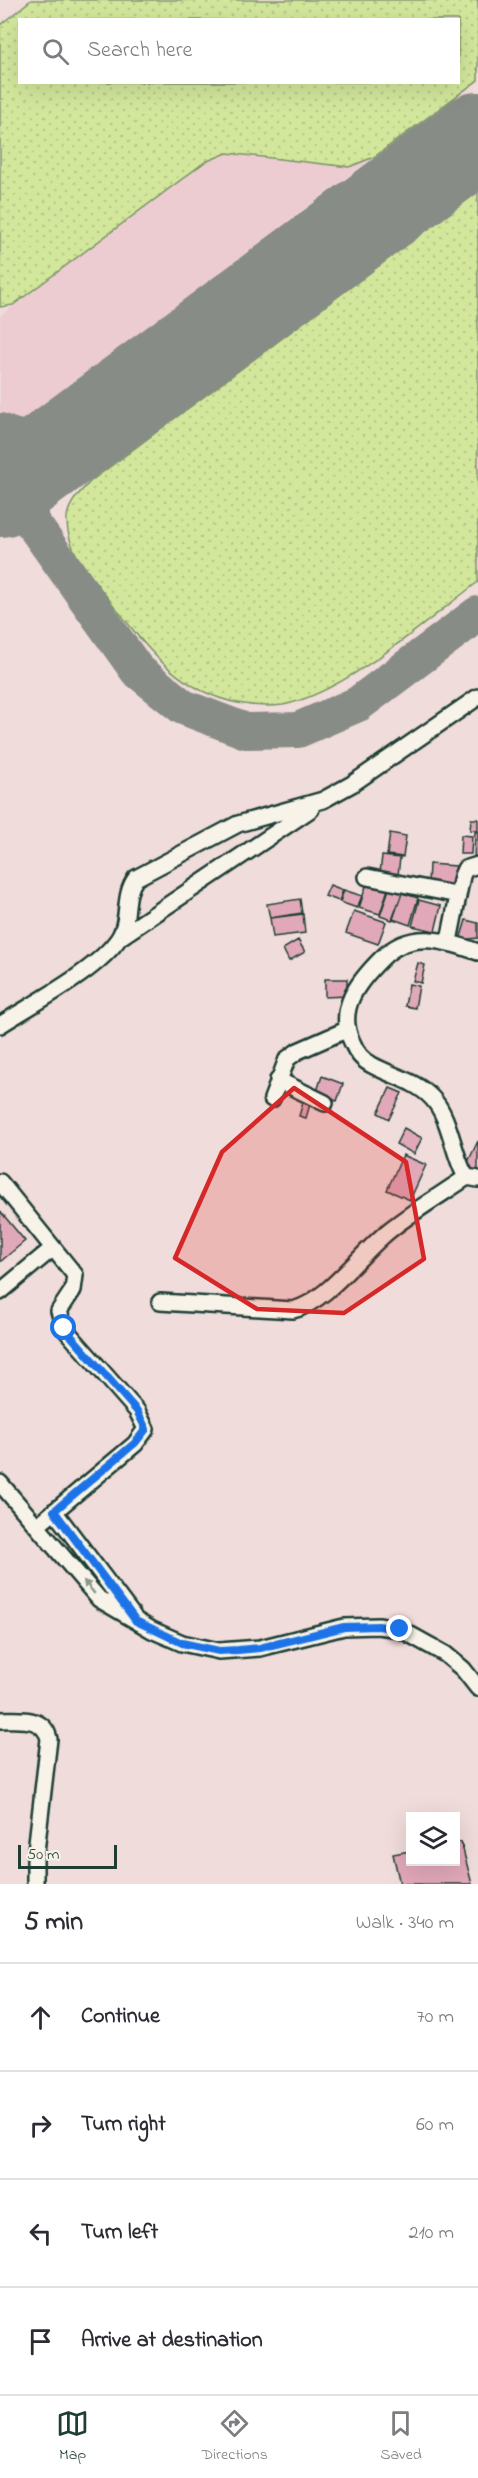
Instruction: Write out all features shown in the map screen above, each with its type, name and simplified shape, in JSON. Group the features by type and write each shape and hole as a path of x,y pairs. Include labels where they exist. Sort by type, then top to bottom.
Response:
{"street":[{"path":"0,1025 93,964 119,937 323,800 352,784 478,697"},
{"path":"119,937 126,923 129,888 142,874 238,824 323,800"},
{"path":"449,941 465,869 478,865"},
{"path":"368,877 458,895"},
{"path":"160,1302 293,1310 303,1308 321,1296 391,1229 473,1178 434,1100 424,1090 361,1058 346,1030 347,1005 364,978 394,947 414,940 449,941 478,952"},
{"path":"273,1099 287,1059 298,1051 346,1030"},
{"path":"278,1080 325,1103"},
{"path":"0,1182 75,1275 73,1290 60,1311 64,1328 137,1411 146,1429 135,1443 37,1526"},
{"path":"0,1292 53,1248"},
{"path":"0,1483 99,1599 136,1621 182,1643 219,1651 260,1648 344,1627 378,1626 400,1629 445,1654 463,1669 478,1688"},
{"path":"54,1511 136,1621"},
{"path":"0,1720 39,1723 47,1729 49,1739 36,1846 35,1884"}],"highlighted area":[{"path":"294,1088 406,1162 424,1259 344,1313 257,1309 175,1258 222,1152"}],"shaded area":[{"path":"227,153 349,167 374,157 0,436 0,316 205,162"}],"green space":[{"path":"31,0 478,0 478,80 374,157 349,167 227,153 205,162 13,305 0,307 0,25"},
{"path":"478,192 478,582 384,654 332,686 307,698 283,705 255,705 216,697 197,688 179,677 148,648 86,570 70,541 67,518 72,502 91,481"}],"building":[{"path":"471,819 478,819 478,831 470,830"},
{"path":"475,832 478,832 478,862 474,862"},
{"path":"390,833 406,836 403,857 387,855"},
{"path":"461,835 472,836 471,854 460,854"},
{"path":"382,856 400,858 398,875 380,873"},
{"path":"429,864 456,866 455,886 428,884"},
{"path":"367,883 388,889 380,914 359,908"},
{"path":"330,885 343,890 339,901 325,896"},
{"path":"389,889 402,893 392,920 380,916"},
{"path":"344,890 362,896 357,908 340,902"},
{"path":"402,893 418,898 410,925 393,919"},
{"path":"300,899 302,913 270,918 267,904"},
{"path":"419,900 441,906 435,931 412,926"},
{"path":"354,911 386,922 378,944 346,933"},
{"path":"303,914 305,933 273,937 270,918"},
{"path":"466,920 478,923 478,938 460,940"},
{"path":"298,940 305,952 289,961 283,949"},
{"path":"418,963 425,965 421,983 413,981"},
{"path":"325,979 347,979 347,996 325,997"},
{"path":"409,984 419,986 415,1008 405,1006"},
{"path":"322,1076 343,1084 337,1101 316,1094"},
{"path":"390,1088 402,1093 389,1119 378,1113"},
{"path":"304,1099 311,1101 306,1118 299,1116"},
{"path":"404,1128 422,1138 414,1154 396,1144"},
{"path":"478,1141 478,1173 465,1168"},
{"path":"403,1155 426,1165 410,1200 387,1190"},
{"path":"0,1211 25,1241 0,1262"},
{"path":"460,1842 472,1884 400,1884 393,1854 406,1852 406,1866 460,1866"}],"taxiway":[{"path":"0,431 12,436 36,440 69,434 92,424"},
{"path":"50,455 37,471 28,495 29,514 33,524 137,670 183,707 246,731 298,730 358,704 478,614"}],"runway":[{"path":"0,492 478,137"}],"route":[{"path":"64,1328 137,1411 146,1429 135,1443 54,1511 111,1584 136,1621 182,1643 219,1651 260,1648 344,1627 378,1626 400,1629"}]}
